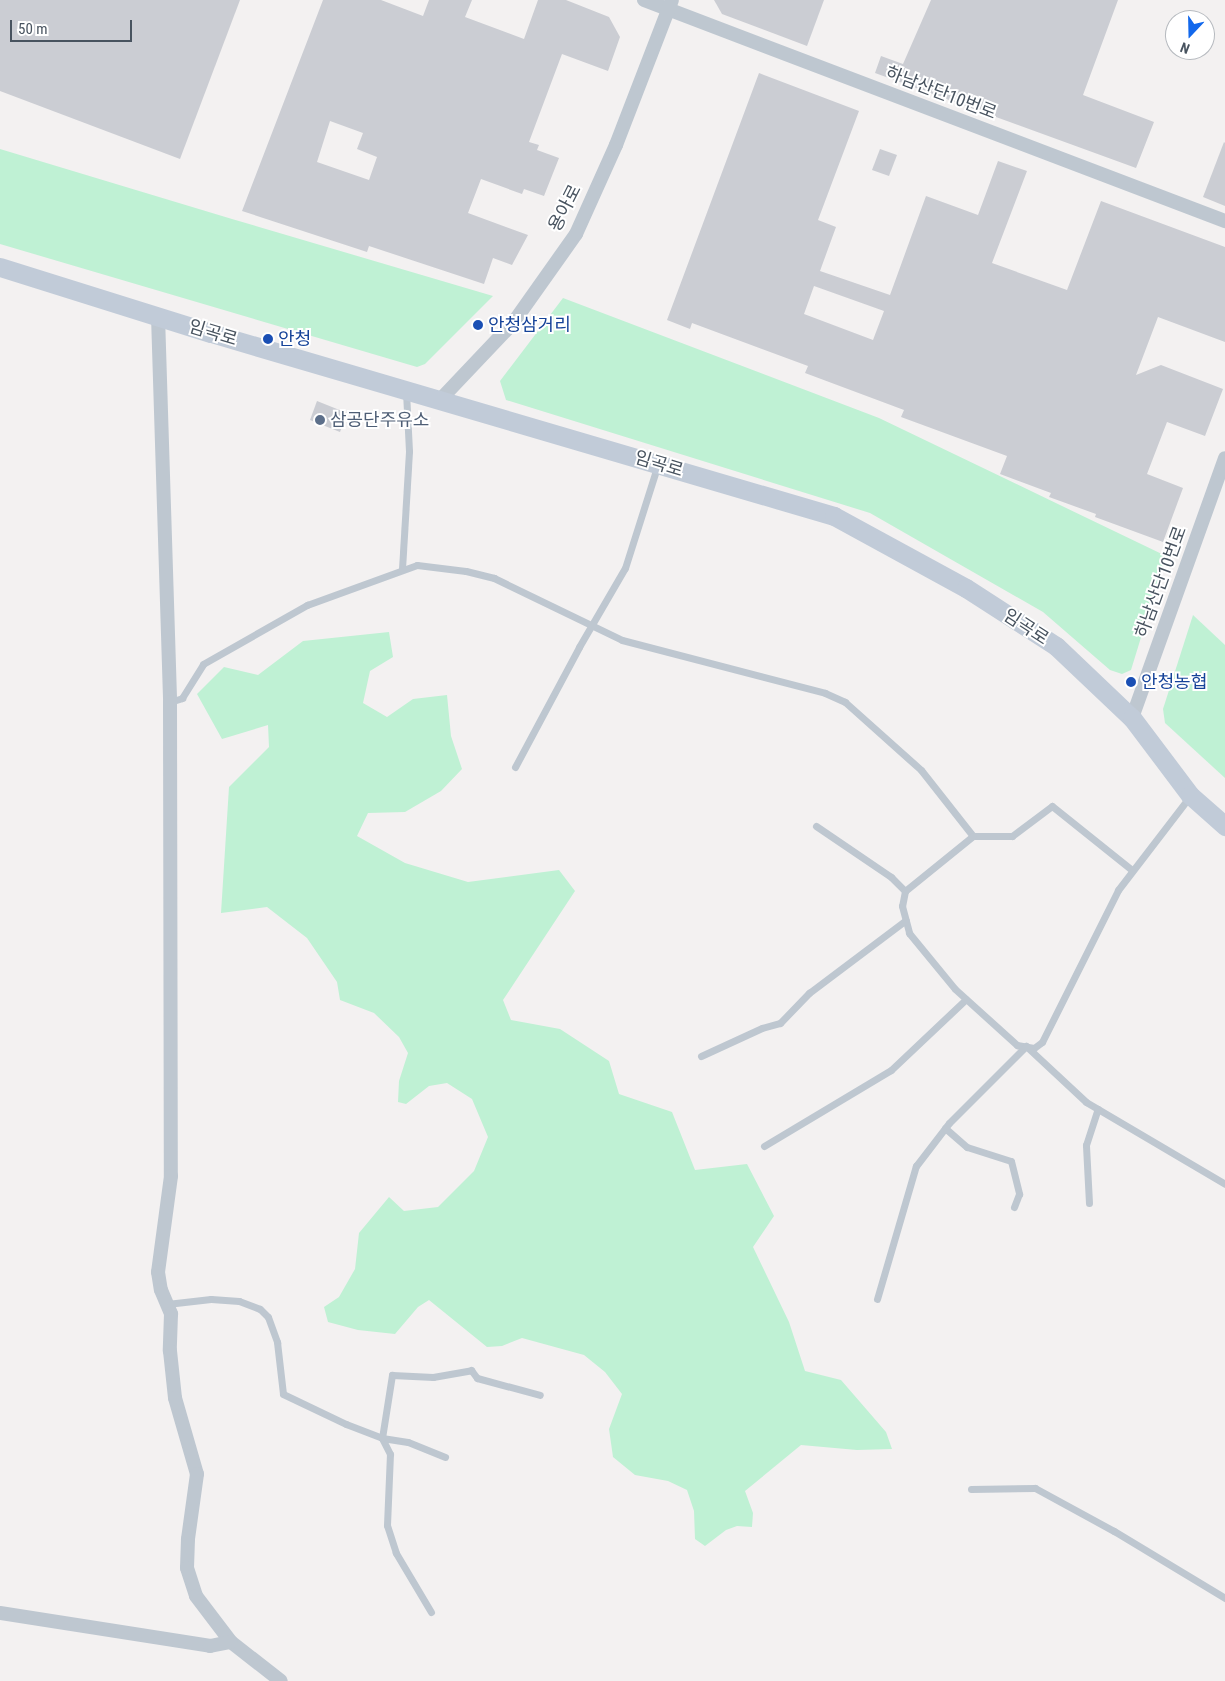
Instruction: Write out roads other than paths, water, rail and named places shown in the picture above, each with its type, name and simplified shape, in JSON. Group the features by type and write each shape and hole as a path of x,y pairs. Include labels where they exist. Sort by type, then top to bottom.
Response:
{"main road":[{"name":"임곡로","path":"0,267 439,401 834,516 966,588 1056,646 1132,718 1190,795 1225,826"}],"street":[{"name":"하남산단10번로","path":"644,0 670,5 1225,221"},
{"name":"용아로","path":"439,401 513,323 576,234 616,146 670,5"},
{"path":"158,316 170,702 171,1176 158,1272 171,1314 170,1351 175,1398 197,1474 188,1539 187,1568 196,1596 205,1613 231,1642 281,1681"},
{"name":"하남산단10번로","path":"1132,718 1225,458"},
{"path":"0,1613 210,1646 231,1642"}],"lane":[{"path":"402,569 409,460 406,391"},
{"path":"515,767 625,568 658,464"},
{"path":"170,702 182,698 203,664 232,645 307,605 376,582 402,569 417,565 434,566 494,578 622,640 669,654 825,693 845,702 921,770 973,836"},
{"path":"1132,870 1052,806 1012,836 973,836 905,891 902,906 909,933 966,999 1017,1046 1034,1048 1042,1042 1118,890 1190,795"},
{"path":"816,826 891,876 905,891"},
{"path":"701,1056 752,1032 780,1023 809,993 906,920"},
{"path":"764,1146 891,1070 966,999"},
{"path":"1026,1046 1098,1109 1225,1184"},
{"path":"877,1298 916,1166 945,1128 1026,1046"},
{"path":"1089,1203 1086,1145 1098,1109"},
{"path":"945,1128 967,1147 1011,1161 1019,1194 1014,1207"},
{"path":"167,1304 211,1299 239,1301 260,1309 268,1317 277,1342 284,1394 382,1438 408,1442 445,1457"},
{"path":"431,1612 390,1539 386,1515 390,1454 382,1438 392,1375 433,1377 471,1370 477,1378 540,1395"},
{"path":"971,1489 1035,1488 1114,1531 1225,1598"}],"place":[{"name":"안청삼거리","path":"478,325"},
{"name":"안청","path":"268,339"},
{"name":"삼공단주유소","path":"320,420"},
{"name":"안청농협","path":"1131,682"}]}
